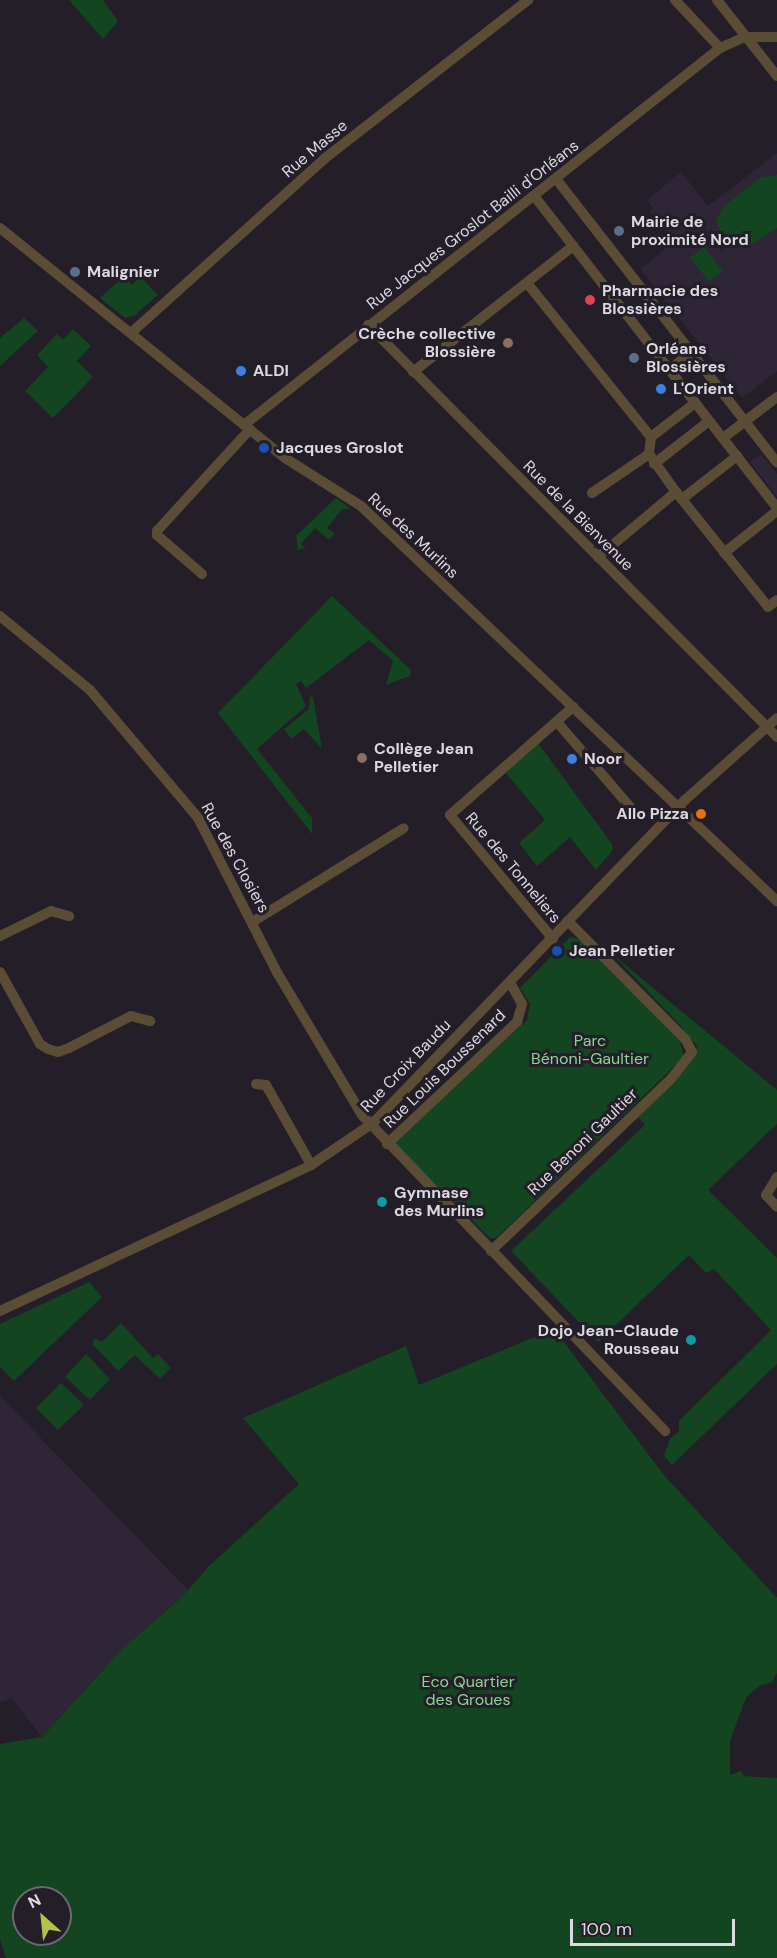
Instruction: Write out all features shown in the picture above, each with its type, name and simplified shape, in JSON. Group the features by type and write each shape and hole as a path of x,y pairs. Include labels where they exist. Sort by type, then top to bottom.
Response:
{"street":[{"name":"Rue Masse","path":"131,333 324,159 528,0"},
{"path":"675,0 720,48"},
{"path":"717,0 777,76"},
{"path":"745,37 777,37"},
{"name":"Rue Jacques Groslot Bailli d'Orléans","path":"202,574 157,535 157,531 247,427 368,325 557,180 628,119 720,48 745,37"},
{"path":"557,180 746,420 777,463"},
{"path":"535,197 777,509 724,553"},
{"name":"Rue des Murlins","path":"0,228 285,458 361,506 777,901"},
{"path":"413,372 573,246"},
{"path":"527,283 651,437 651,459 679,496 724,553 773,604"},
{"name":"Rue de la Bienvenue","path":"368,325 765,728 777,737"},
{"path":"669,370 692,352"},
{"path":"723,438 777,397"},
{"path":"651,437 695,403"},
{"path":"592,494 709,421"},
{"path":"598,557 736,456"},
{"name":"Rue des Closiers","path":"0,616 90,690 160,769 198,818 254,921 278,974 338,1079 362,1114 373,1123 387,1144 665,1431"},
{"name":"Rue des Tonneliers","path":"553,939 450,815 573,707"},
{"name":"Rue Croix Baudu","path":"0,1311 311,1165 373,1123 678,808 777,718"},
{"path":"556,722 636,814"},
{"path":"254,921 404,828"},
{"path":"0,936 51,911 69,916"},
{"name":"Rue Benoni Gaultier","path":"491,1251 671,1079 692,1052 686,1040 568,921"},
{"path":"0,972 40,1044 48,1049 58,1052 69,1048 131,1016 150,1021"},
{"name":"Rue Louis Boussenard","path":"387,1144 517,1022 522,1004 510,982"},
{"path":"256,1084 266,1085 311,1165"},
{"path":"777,1177 766,1195 777,1207"}],"shaded area":[{"path":"777,153 777,371 742,398 716,366 744,344 716,365 640,269 665,249 658,240 667,233 649,211 653,208 647,200 681,172 708,206"},
{"path":"761,454 777,474 777,497 750,462"},
{"path":"0,1396 189,1591 122,1649 42,1737 12,1699 0,1702"}],"green space":[{"path":"69,0 103,0 118,21 103,39"},
{"path":"777,175 777,228 745,249 725,242 716,220 723,207 761,177"},
{"path":"704,247 723,271 709,282 690,258"},
{"path":"124,276 132,285 141,277 158,295 134,316 125,318 100,298"},
{"path":"24,318 38,331 0,366 0,338"},
{"path":"73,329 91,346 77,361 93,377 53,418 25,391 48,367 37,355 57,334 63,340"},
{"path":"336,498 351,509 342,509 327,528 335,534 329,540 315,528 301,544 307,552 302,548 298,551 296,536"},
{"path":"332,596 411,670 410,676 386,685 393,661 369,640 306,688 301,681 296,684 306,706 257,749 312,818 312,834 218,713"},
{"path":"310,696 313,697 322,749 304,729 291,739 284,729 309,709"},
{"path":"538,743 612,844 613,850 596,870 570,837 537,866 519,843 545,820 505,772"},
{"name":"Parc Bénoni-Gaultier","path":"570,937 580,939 680,1041 684,1057 496,1238 490,1238 393,1142 527,1020 530,1004 520,988"},
{"path":"612,954 777,1090 777,1124 708,1190 777,1258 777,1364 672,1465 664,1456 670,1439 679,1431 679,1421 771,1330 714,1269 706,1273 689,1255 598,1342 511,1251 645,1125 637,1116 696,1055 697,1046 679,1024"},
{"path":"89,1282 102,1297 14,1381 0,1367 0,1324"},
{"path":"121,1323 153,1358 158,1354 171,1368 160,1379 135,1355 118,1371 93,1345 94,1338 102,1342"},
{"name":"Eco Quartier des Groues","path":"554,1329 664,1475 777,1598 777,1673 772,1682 759,1686 746,1698 730,1741 730,1775 741,1771 744,1776 777,1778 777,1958 6,1958 0,1939 0,1744 42,1737 122,1649 182,1597 208,1567 299,1484 243,1418 406,1346 419,1385"},
{"path":"86,1354 110,1379 90,1400 65,1377"},
{"path":"61,1383 84,1405 58,1430 36,1408"}],"place":[{"name":"Mairie de proximité Nord","path":"619,231"},
{"name":"Malignier","path":"75,272"},
{"name":"Pharmacie des Blossières","path":"590,300"},
{"name":"Crèche collective Blossière","path":"508,343"},
{"name":"Orléans Blossières","path":"634,358"},
{"name":"ALDI","path":"241,371"},
{"name":"L'Orient","path":"661,389"},
{"name":"Jacques Groslot","path":"264,448"},
{"name":"Collège Jean Pelletier","path":"362,758"},
{"name":"Noor","path":"572,759"},
{"name":"Allo Pizza","path":"701,814"},
{"name":"Jean Pelletier","path":"557,951"},
{"name":"Gymnase des Murlins","path":"382,1202"},
{"name":"Dojo Jean-Claude Rousseau","path":"691,1340"}]}
